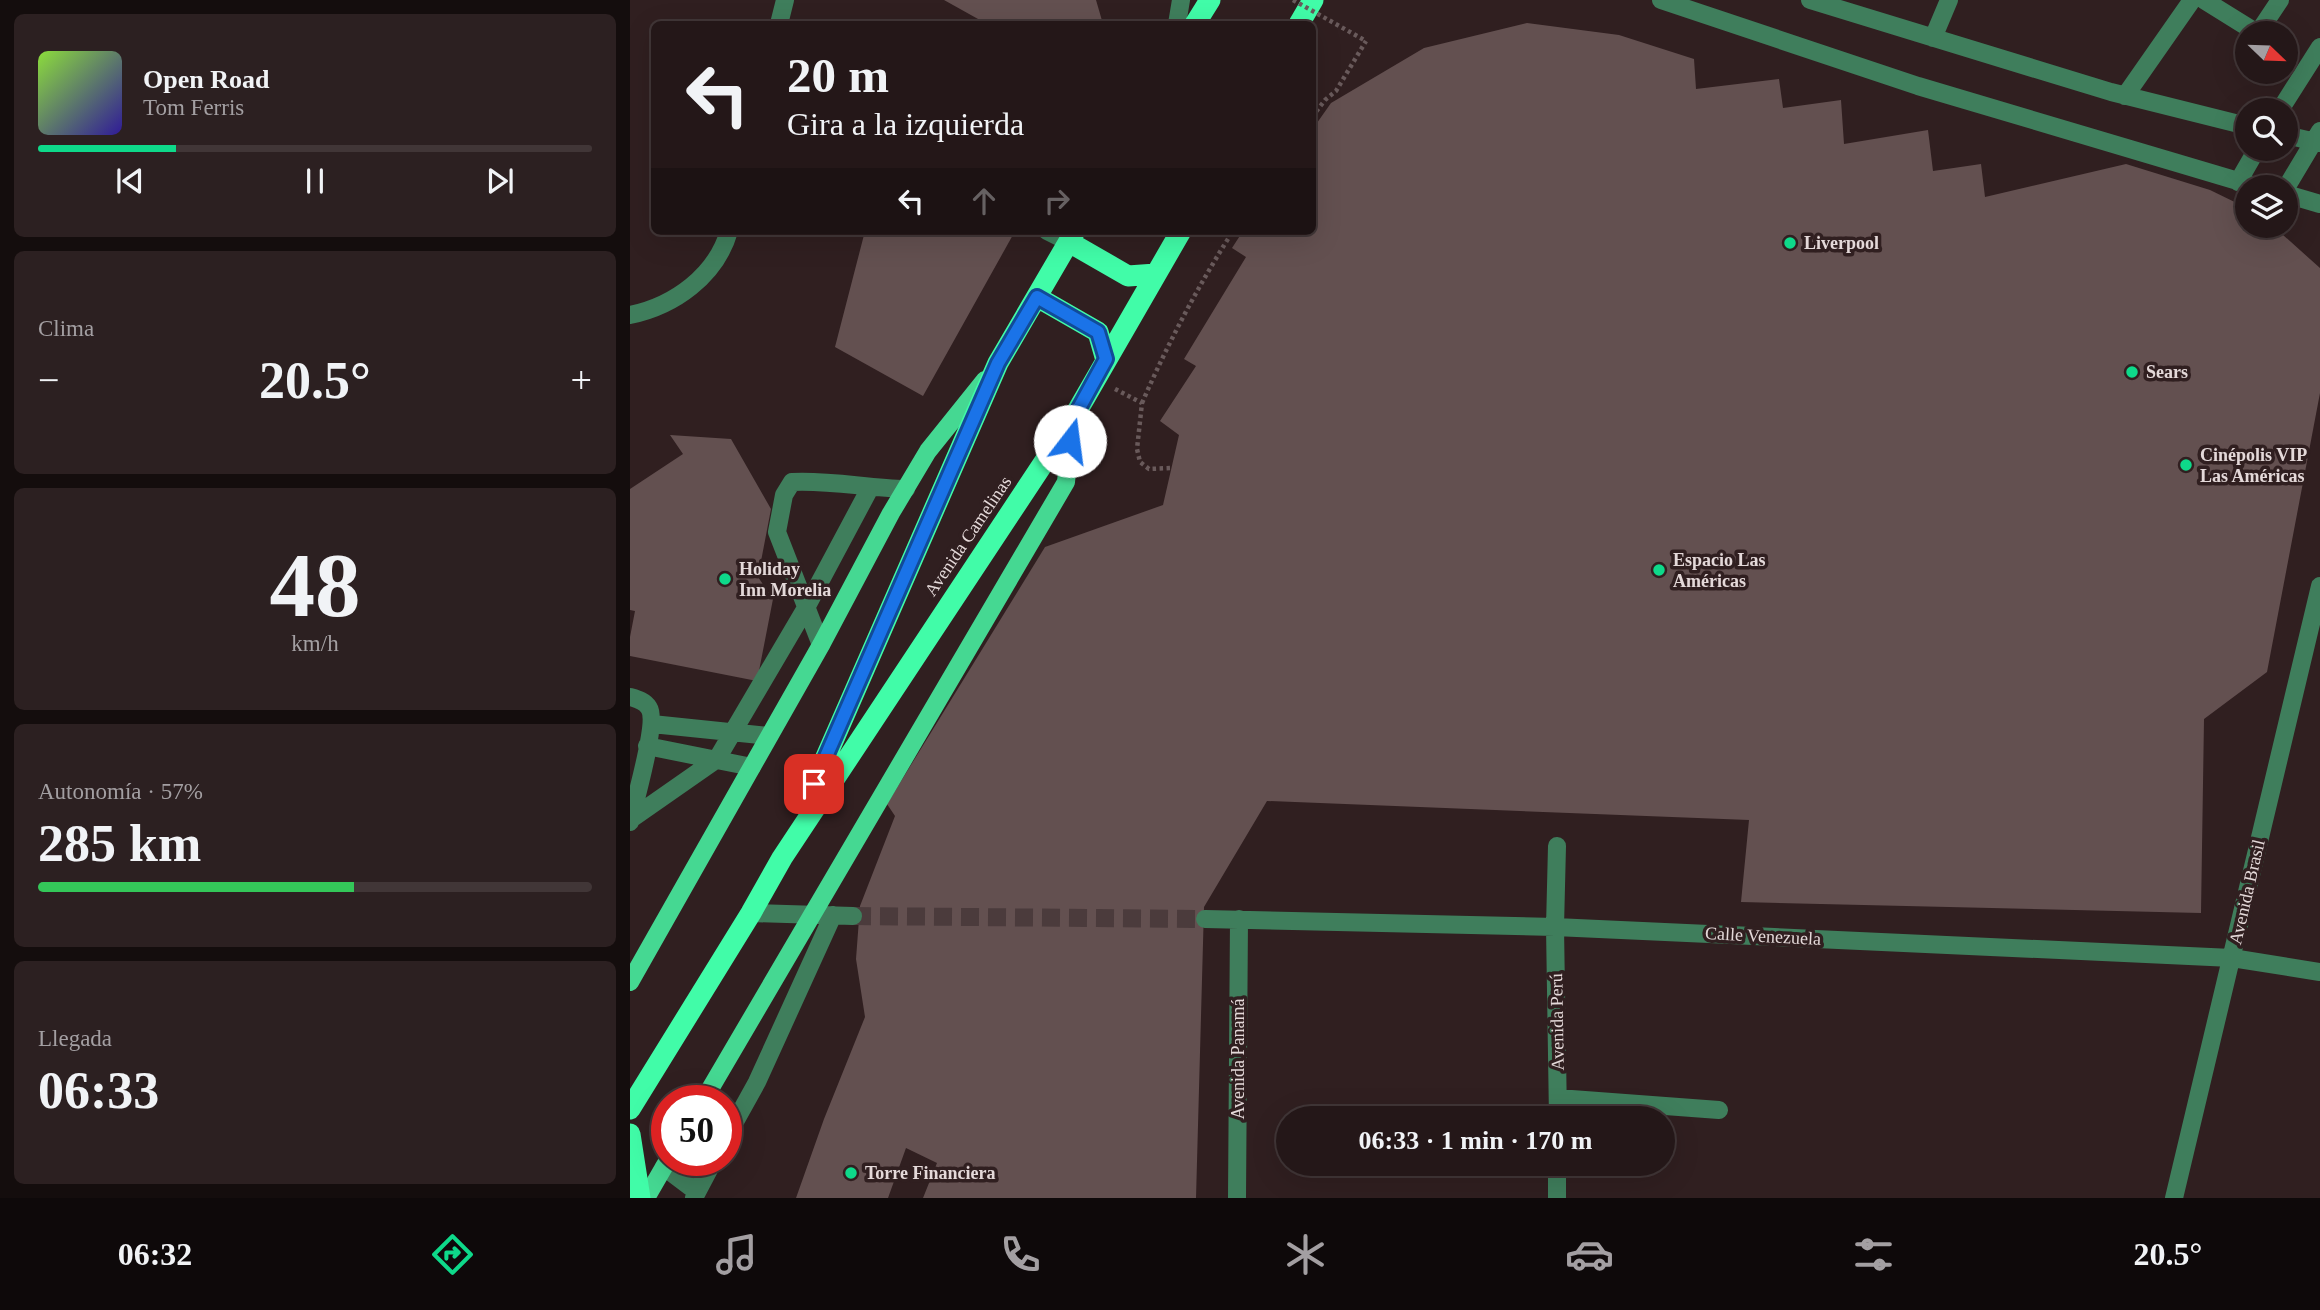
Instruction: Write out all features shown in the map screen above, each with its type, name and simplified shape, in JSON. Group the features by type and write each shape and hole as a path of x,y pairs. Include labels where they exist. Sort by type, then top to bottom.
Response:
{"highway":[{"path":"1197,21 1209,0"},
{"path":"1301,21 1313,0"},
{"name":"Avenida Camelinas","path":"630,1109 782,858 1072,421 1179,235"},
{"path":"1072,237 1128,276 1156,275"},
{"name":"Avenida Camelinas","path":"782,858 998,363 1072,237"},
{"path":"1037,297 1098,332 1106,359"},
{"path":"630,1134 640,1198"}],"main road":[{"path":"630,982 634,967 752,767 928,451 998,363"},
{"path":"712,1085 1066,482 1072,421"},
{"path":"646,1198 659,1176"}],"street":[{"path":"780,21 785,0"},
{"path":"1178,21 1181,0"},
{"path":"1661,0 1918,86 2235,181"},
{"path":"1810,0 2125,96 2235,123"},
{"path":"1933,38 1949,0"},
{"path":"2125,96 2192,0"},
{"path":"2204,0 2238,21"},
{"path":"2265,21 2280,0"},
{"path":"2288,98 2320,47"},
{"path":"2294,175 2318,139 2298,136"},
{"path":"2298,198 2320,204"},
{"path":"630,315 654,310 696,283 715,262 727,235"},
{"path":"821,645 777,532 784,495 792,482 817,481 870,488 906,489"},
{"path":"631,821 718,759 807,606 870,488"},
{"name":"Avenida Brasil","path":"2174,1198 2320,586"},
{"path":"630,696 642,701 649,708 652,724 631,821"},
{"path":"652,724 769,736"},
{"path":"647,746 752,767"},
{"name":"Avenida Perú","path":"1557,846 1555,927 1558,1106"},
{"path":"751,913 853,916"},
{"path":"742,1109 833,915"},
{"name":"Calle Venezuela","path":"1205,919 1555,927 2232,958 2320,972"},
{"name":"Avenida Panamá","path":"1237,1198 1239,919"},
{"path":"1558,1098 1718,1110"},
{"path":"678,1176 696,1195 706,1176"},
{"path":"1557,1176 1557,1198"}],"path":[{"path":"1293,0 1366,41 1336,91 1316,112"},
{"path":"1170,468 1149,469 1140,462 1137,449 1142,403 1188,309 1231,235"},
{"path":"1096,379 1142,403"}],"building":[{"path":"944,0 1096,0 1102,21 982,21"},
{"name":"Espacio Las Américas","path":"1527,23 1619,35 1694,59 1696,89 1779,79 1783,108 1841,100 1844,144 1928,130 1933,171 1981,164 1985,197 2126,164 2210,190 2235,202 2235,238 2286,238 2320,268 2320,393 2267,672 2204,719 2201,913 1741,902 1749,820 1267,801 1204,907 1196,1198 923,1198 937,1163 906,1148 888,1198 796,1198 865,1017 856,959 860,906 895,816 887,804 1045,547 1163,505 1179,435 1160,421 1196,366 1184,359 1246,257 1232,248 1240,235 1316,235 1316,124 1331,103 1424,48"},
{"path":"864,235 1013,235 923,396 835,347"},
{"path":"670,435 731,439 771,509 758,577 773,599 757,681 630,656 635,611 630,610 630,489 683,454"}],"tunnel":[{"path":"853,916 1205,919"}],"place":[{"name":"Liverpool","path":"1790,243"},
{"name":"Sears","path":"2132,372"},
{"name":"Cinépolis VIP Las Américas","path":"2186,465"},
{"name":"Espacio Las Américas","path":"1659,570"},
{"name":"Holiday Inn Morelia","path":"725,579"},
{"name":"Torre Financiera","path":"851,1173"}],"route":[{"path":"814,784 998,363 1037,297 1098,332 1106,359 1072,421 1070,441"}]}
